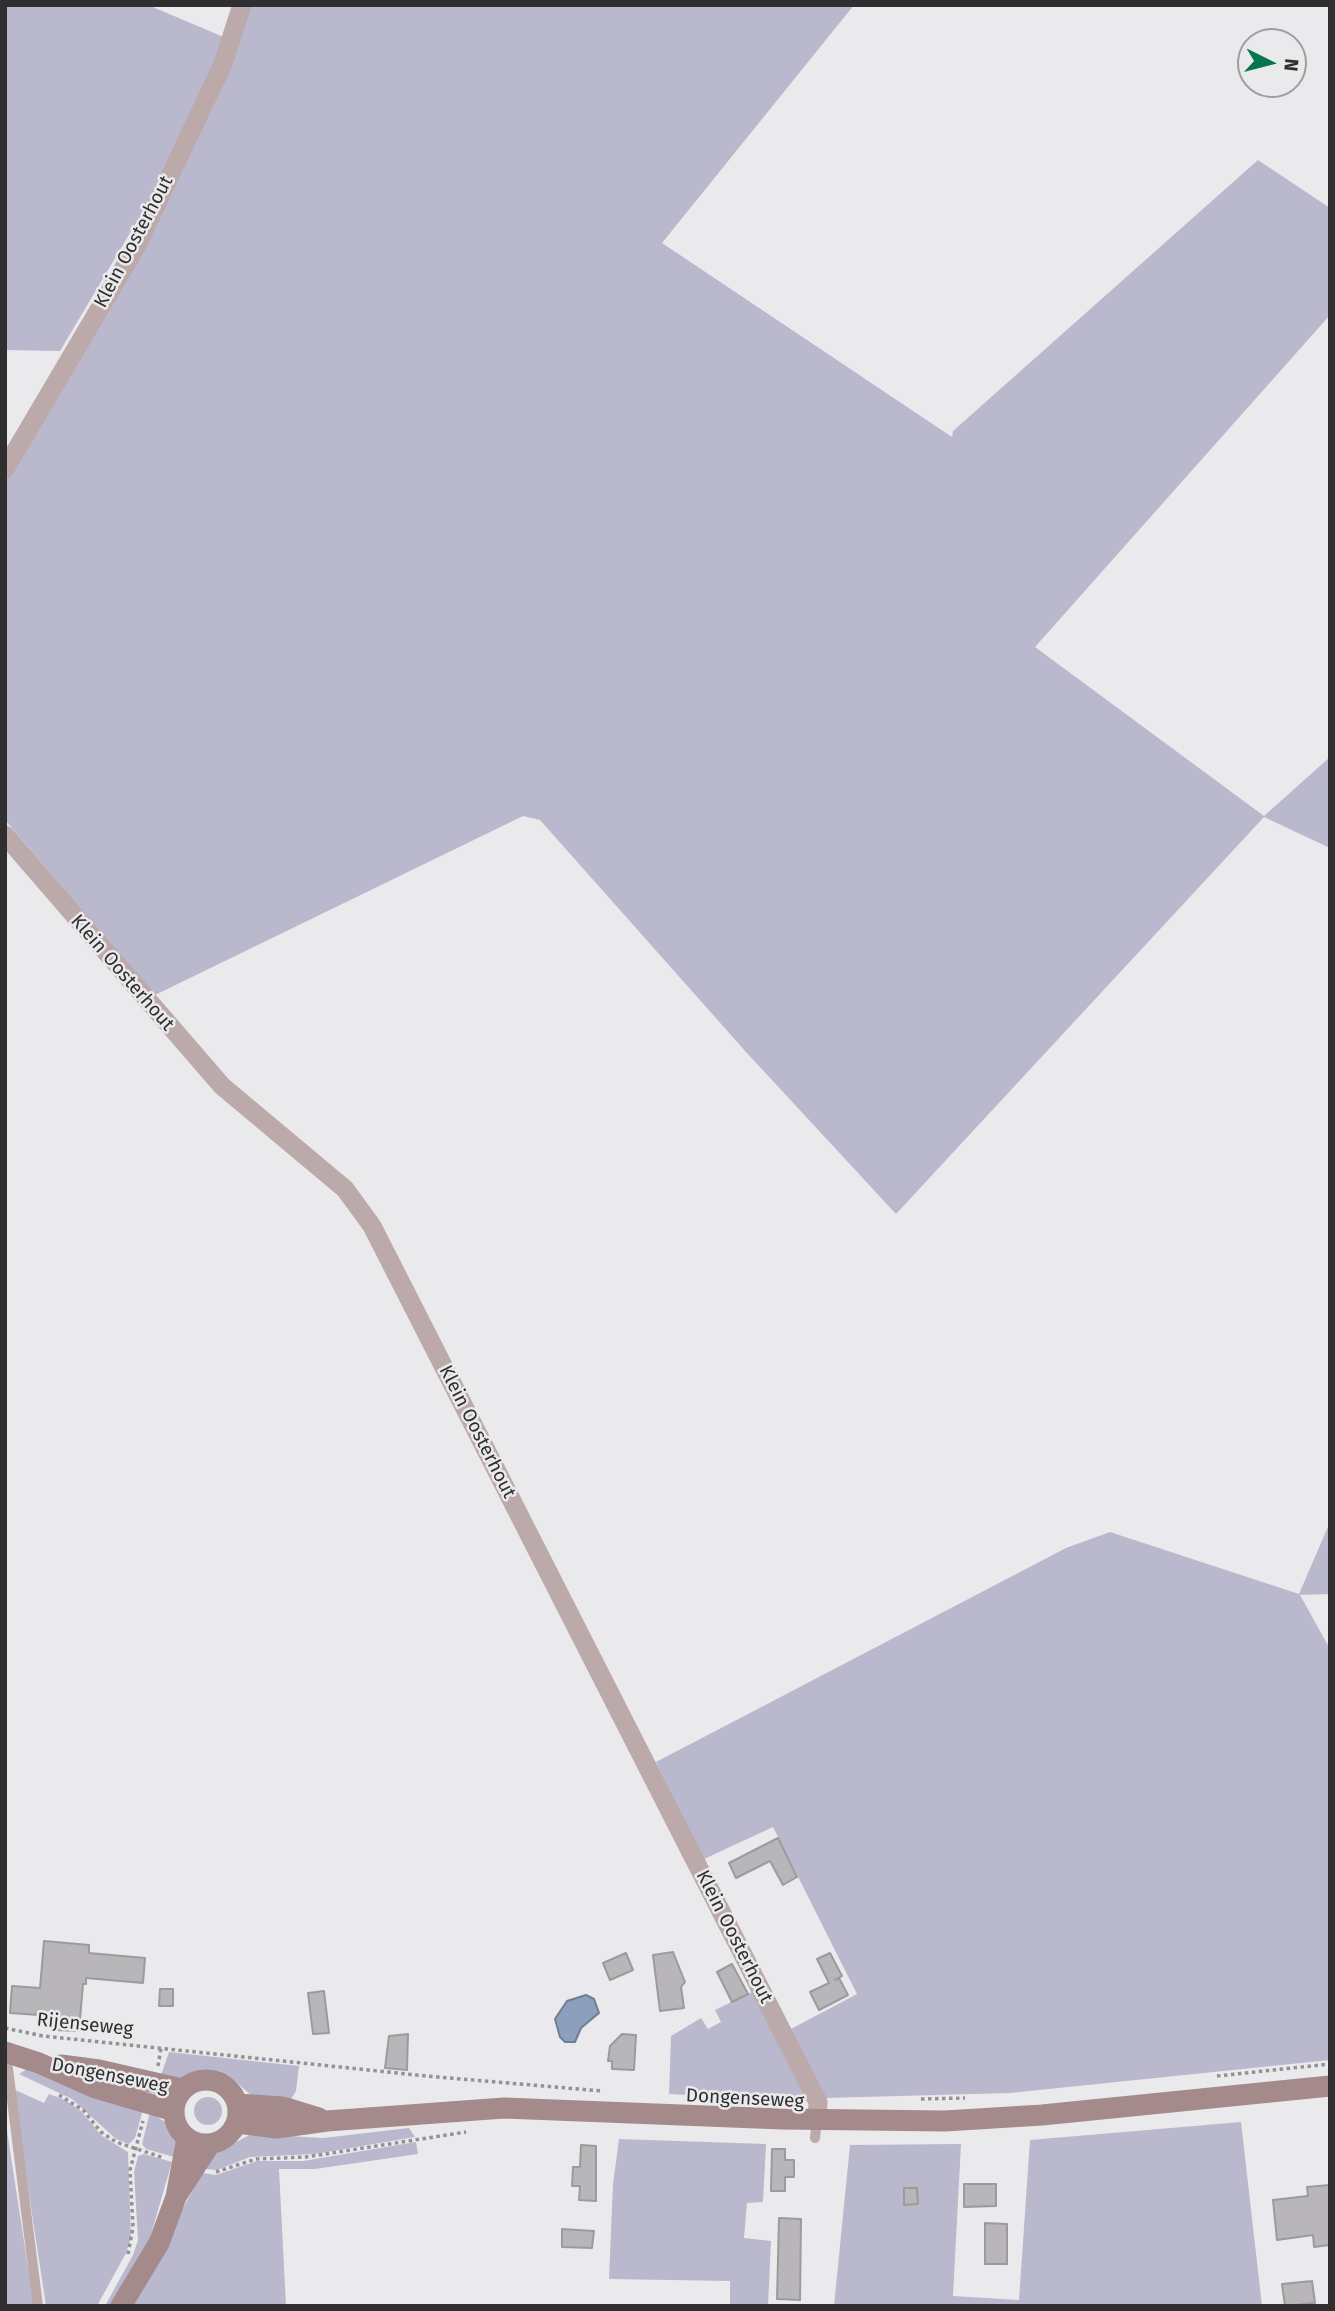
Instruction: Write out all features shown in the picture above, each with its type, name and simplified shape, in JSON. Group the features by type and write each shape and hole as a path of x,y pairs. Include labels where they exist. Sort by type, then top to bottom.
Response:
{"main road":[{"name":"Dongenseweg","path":"6,2053 38,2063 95,2088 174,2111"},
{"name":"Dongenseweg","path":"38,2063 99,2070 182,2089"},
{"path":"121,2306 159,2243 188,2166 187,2138 175,2121 174,2111 182,2089 203,2079 214,2080 225,2085 237,2113 226,2137 210,2144 188,2166"},
{"name":"Dongenseweg","path":"237,2113 283,2107 327,2121 504,2108 816,2129 1042,2115 1330,2086"},
{"path":"187,2138 210,2144"}],"street":[{"name":"Klein Oosterhout","path":"5,469 136,247 223,64 242,5"},
{"name":"Klein Oosterhout","path":"5,835 222,1087 345,1189 372,1226 818,2102 816,2129"}],"lane":[{"path":"6,2053 6,2071 38,2306"}],"path":[{"name":"Rijenseweg","path":"5,2028 43,2036 161,2048"},
{"path":"155,2083 161,2048"},
{"name":"Dongenseweg","path":"161,2048 426,2076 613,2091"},
{"path":"1205,2077 1330,2064"},
{"name":"Dongenseweg","path":"56,2093 83,2110 101,2132 116,2142 188,2166 218,2172 256,2159 306,2157 475,2130"},
{"path":"914,2100 969,2098"},
{"path":"128,2256 133,2241 130,2169 147,2104"}],"shaded area":[{"path":"5,5 148,5 226,38 139,218 60,351 5,350"},
{"path":"251,5 854,5 662,243 952,437 953,431 1258,160 1330,208 1330,315 1035,647 1264,816 1330,757 1330,848 1264,817 896,1214 746,1052 540,820 523,816 155,995 5,820 5,482 101,317 213,107"},
{"path":"1330,1522 1330,1594 1300,1595 1330,1649 1330,2060 1010,2093 825,2098 791,2029 857,1994 773,1827 702,1860 656,1762 1066,1548 1110,1532 1299,1594"},
{"path":"754,1991 811,2101 669,2094 671,2036 701,2018 708,2029 721,2022 715,2010"},
{"path":"586,1995 594,1999 599,2013 581,2028 575,2042 565,2042 560,2037 555,2019 567,2001"},
{"path":"169,2052 299,2066 296,2091 290,2101 252,2096 229,2076 208,2071 183,2079 160,2078"},
{"path":"27,2069 143,2110 135,2138 129,2144 116,2139 72,2099 19,2074"},
{"path":"13,2089 44,2103 49,2094 65,2100 81,2111 102,2136 128,2152 131,2238 126,2253 97,2306 46,2306"},
{"path":"208,2097 218,2101 222,2111 218,2121 208,2125 198,2121 194,2111 198,2101"},
{"path":"150,2112 171,2126 177,2143 174,2157 146,2149 142,2144"},
{"path":"5,2118 34,2306 5,2306"},
{"path":"1241,2122 1262,2306 834,2306 850,2145 961,2144 953,2296 1019,2300 1030,2140"},
{"path":"409,2128 415,2137 315,2154 250,2157 217,2170 206,2169 211,2156 251,2134 323,2138"},
{"path":"619,2139 766,2144 763,2202 747,2203 744,2238 771,2241 768,2306 730,2306 730,2281 609,2279 613,2184"},
{"path":"416,2142 418,2154 315,2169 279,2169 286,2306 130,2306 202,2173 216,2175 257,2161 303,2161"},
{"path":"144,2154 172,2162 149,2241 112,2306 105,2306 133,2255 138,2240 134,2172 138,2156"}],"building":[{"path":"778,1838 797,1877 783,1885 770,1861 736,1878 729,1863"},
{"path":"44,1941 89,1945 89,1953 145,1958 143,1983 86,1978 86,1984 83,1984 79,2031 54,2030 53,2016 10,2013 12,1986 40,1988"},
{"path":"673,1952 685,1982 681,1987 684,2008 660,2011 653,1955"},
{"path":"626,1953 633,1970 610,1980 603,1963"},
{"path":"830,1953 842,1976 835,1980 839,1978 848,1995 819,2010 810,1992 829,1983 817,1959"},
{"path":"732,1964 748,1994 732,2002 717,1972"},
{"path":"160,1989 173,1989 173,2006 159,2006"},
{"path":"324,1991 329,2033 313,2034 308,1993"},
{"path":"408,2034 407,2070 385,2068 389,2036"},
{"path":"622,2034 636,2035 634,2070 612,2069 612,2061 608,2061 610,2046"},
{"path":"581,2145 596,2146 596,2201 579,2200 580,2186 572,2186 573,2167 580,2167"},
{"path":"772,2149 785,2149 785,2160 794,2160 794,2177 785,2177 785,2191 771,2191"},
{"path":"964,2184 996,2184 996,2206 964,2207"},
{"path":"1330,2185 1330,2245 1314,2247 1313,2235 1277,2240 1273,2200 1308,2196 1307,2187"},
{"path":"904,2188 917,2188 918,2204 904,2205"},
{"path":"779,2218 801,2219 800,2300 777,2299"},
{"path":"985,2223 1007,2224 1007,2264 985,2264"},
{"path":"562,2229 594,2231 592,2248 562,2247"},
{"path":"1312,2281 1315,2303 1285,2306 1282,2284"}]}
